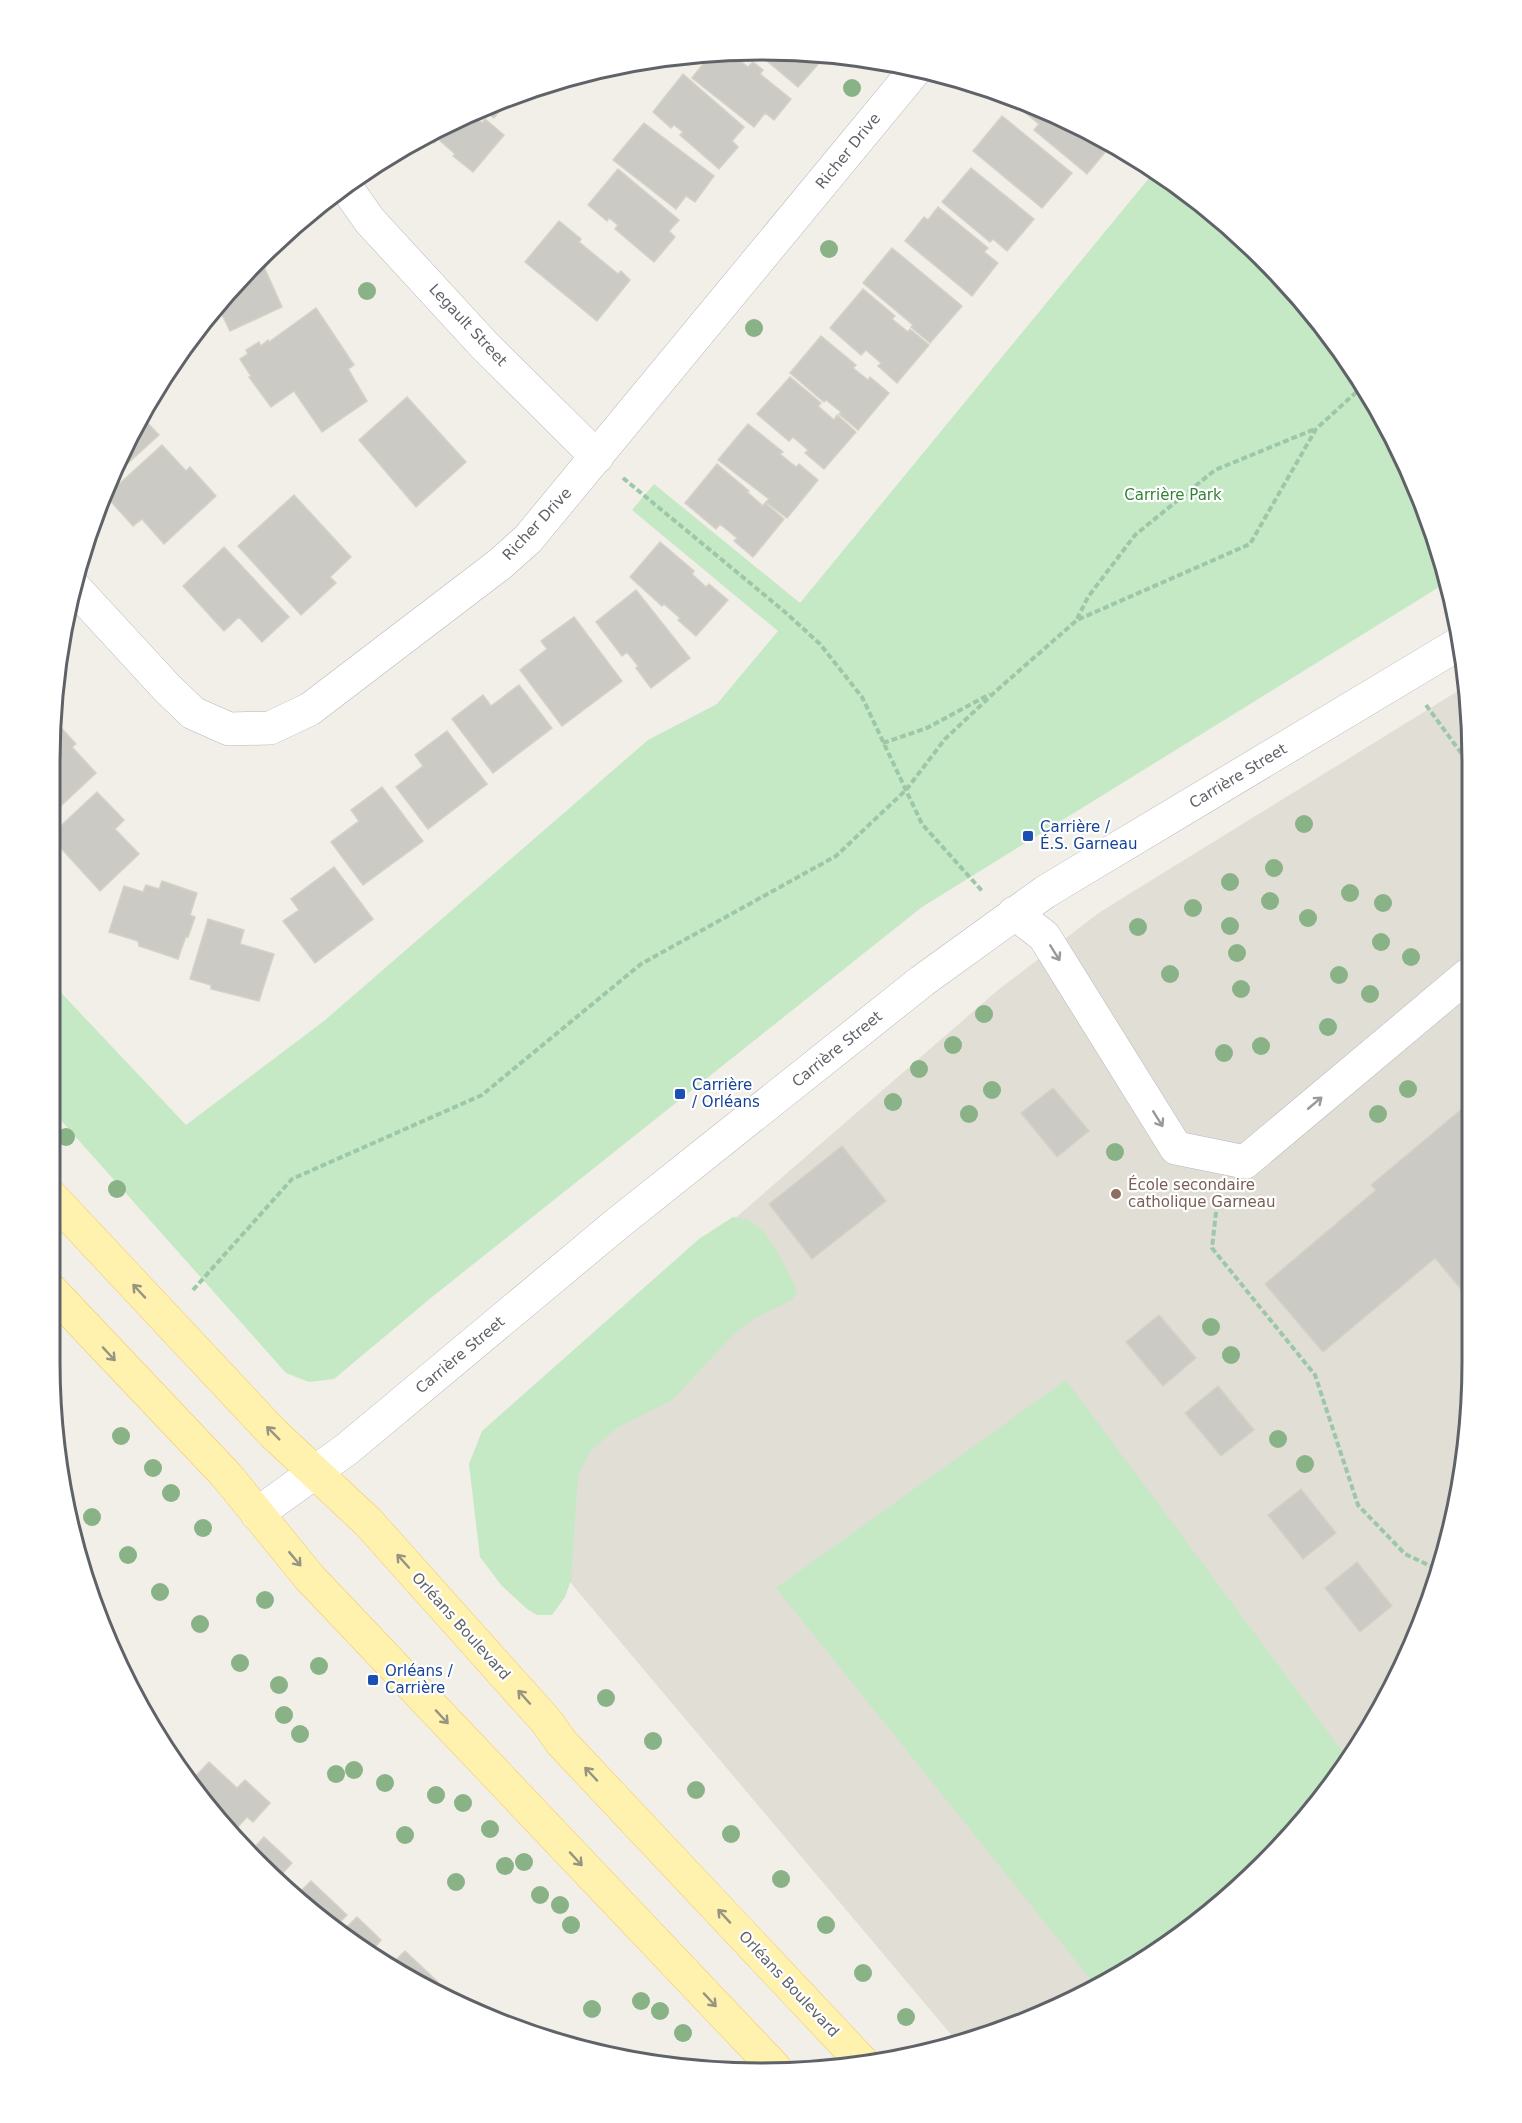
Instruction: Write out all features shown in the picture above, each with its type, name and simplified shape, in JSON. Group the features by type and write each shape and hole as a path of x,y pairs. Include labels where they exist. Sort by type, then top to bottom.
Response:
{"main road":[{"name":"Orléans Boulevard","path":"60,1206 273,1433 368,1522 547,1722 561,1742 857,2056"},
{"path":"60,1300 227,1476 318,1586 770,2063"}],"street":[{"name":"Richer Drive","path":"80,594 193,713 229,729 270,728 310,709 500,564 528,539 910,76"},
{"name":"Legault Street","path":"350,193 370,221 485,346 597,457"},
{"name":"Carrière Street","path":"257,1514 316,1473 618,1223 921,981 1010,916 1055,886 1453,647"},
{"path":"1010,916 1044,936 1176,1148 1245,1162 1462,980"}],"path":[{"path":"193,1290 292,1179 482,1095 641,964 836,856 906,790 945,739 1077,620 1250,544 1316,429 1357,392"},
{"path":"1077,620 1088,597 1135,535 1215,470 1316,429"},
{"path":"597,457 785,612 820,644 862,697 922,824 1010,916"},
{"path":"1405,675 1462,754"},
{"path":"884,742 927,728 996,691"},
{"path":"1221,1157 1212,1248 1315,1375 1358,1505 1405,1554 1431,1566"}],"shaded area":[{"name":"École secondaire catholique Garneau","path":"1458,691 1462,761 1462,1362 1456,1453 1449,1499 1425,1587 1390,1672 1344,1751 1288,1824 1257,1858 1223,1889 1150,1945 1071,1991 1029,2010 952,2036 511,1512 528,1398 998,990 1100,912"}],"green space":[{"name":"Carrière Park","path":"1149,178 1188,205 1257,265 1317,334 1344,372 1368,410 1409,493 1425,536 1440,587 922,907 432,1297 334,1379 309,1382 286,1373 60,1119 60,992 186,1125 324,1021 648,740 717,704 778,631 632,510 654,484 800,603"},
{"path":"733,1217 747,1220 764,1232 781,1258 797,1292 792,1300 755,1318 734,1334 672,1400 617,1428 590,1451 578,1475 571,1580 565,1597 552,1615 537,1615 502,1586 480,1557 469,1464 482,1431 699,1239"},
{"path":"1066,1380 1343,1752 1288,1824 1257,1858 1223,1889 1150,1945 1091,1980 776,1588"}],"building":[{"path":"766,60 819,63 798,87"},
{"path":"740,61 748,67 753,62 763,70 760,74 791,99 774,120 765,113 754,127 692,78 704,63"},
{"path":"683,74 744,127 732,141 738,147 719,169 680,135 683,132 674,125 671,128 653,112"},
{"path":"500,110 494,118 490,114"},
{"path":"1023,111 1106,151 1087,174 1034,130 1039,124"},
{"path":"1002,116 1072,173 1042,208 973,151"},
{"path":"485,119 504,135 473,172 453,156 455,154 438,139 478,120 482,123"},
{"path":"644,123 714,176 695,202 686,196 676,209 613,160"},
{"path":"971,168 1034,219 1007,251 993,239 990,242 942,202"},
{"path":"618,169 679,220 669,231 675,237 654,262 615,229 618,225 609,218 607,221 588,205"},
{"path":"938,207 988,248 984,252 998,263 972,296 905,241 924,217 928,220"},
{"path":"559,221 581,239 579,242 618,274 621,271 630,280 597,321 525,262"},
{"path":"892,248 962,306 930,343 911,327 913,325 863,283"},
{"path":"264,266 282,307 230,331 222,314"},
{"path":"863,289 895,316 892,319 908,332 910,329 929,345 897,383 878,366 881,363 866,350 861,355 830,328"},
{"path":"316,308 354,365 348,369 367,401 322,432 294,391 271,407 249,377 251,376 240,359 248,354 246,350 259,342 261,346 268,340 269,342"},
{"path":"821,336 856,365 853,368 868,380 870,377 889,393 858,430 839,414 841,412 826,400 824,402 790,373"},
{"path":"790,377 821,403 818,406 834,420 837,415 856,432 824,469 805,453 808,450 793,437 789,441 757,414"},
{"path":"407,397 466,462 416,507 359,440"},
{"path":"147,423 159,435 126,465"},
{"path":"748,424 783,452 780,454 796,467 799,464 818,480 787,518 766,502 769,499 718,460"},
{"path":"162,445 186,471 190,467 216,496 164,544 142,519 133,526 110,501 116,487"},
{"path":"717,464 763,506 765,503 784,519 753,557 734,541 737,538 720,524 716,529 685,503"},
{"path":"294,495 351,557 330,577 336,583 301,615 238,546"},
{"path":"660,542 694,571 692,574 706,587 709,584 728,600 696,636 678,620 680,618 664,604 662,606 630,577"},
{"path":"224,547 289,617 262,642 239,617 224,631 183,586"},
{"path":"636,590 690,658 651,688 627,652 622,656 596,622"},
{"path":"574,617 622,681 562,726 520,670 547,649 541,641"},
{"path":"519,685 552,728 493,773 452,719 483,695 491,706"},
{"path":"61,728 76,744 72,747 96,773 60,807"},
{"path":"447,731 487,784 428,829 396,787 423,766 415,755"},
{"path":"382,787 423,841 363,885 331,842 359,821 351,810"},
{"path":"97,792 124,820 115,829 139,854 100,891 60,847 60,827"},
{"path":"334,867 373,919 315,963 283,921 299,910 291,899"},
{"path":"162,881 197,893 190,915 195,917 178,959 139,946 138,941 109,932 124,886 143,892 146,885 159,889"},
{"path":"208,919 244,930 240,944 274,954 259,1001 211,989 211,985 190,979"},
{"path":"1053,1088 1089,1131 1057,1157 1021,1113"},
{"path":"1462,1109 1462,1290 1435,1258 1323,1352 1265,1284 1376,1190 1371,1185"},
{"path":"842,1146 886,1201 812,1259 769,1204"},
{"path":"1159,1315 1196,1358 1163,1386 1126,1342"},
{"path":"1218,1386 1254,1430 1221,1456 1185,1413"},
{"path":"1301,1489 1336,1533 1303,1559 1268,1515"},
{"path":"1357,1562 1392,1606 1360,1632 1325,1588"},
{"path":"209,1762 237,1788 245,1780 270,1803 253,1822 247,1817 237,1828 196,1776"},
{"path":"264,1837 292,1863 282,1874 255,1847"},
{"path":"311,1881 347,1915 340,1922 301,1891"},
{"path":"357,1917 381,1940 375,1947 347,1927"},
{"path":"405,1951 438,1982 437,1983 396,1960"}],"place":[{"name":"Carrière / É.S. Garneau","path":"1028,836"},
{"name":"Carrière / Orléans","path":"680,1094"},
{"name":"École secondaire catholique Garneau","path":"1116,1194"},
{"name":"Orléans / Carrière","path":"373,1680"}]}
